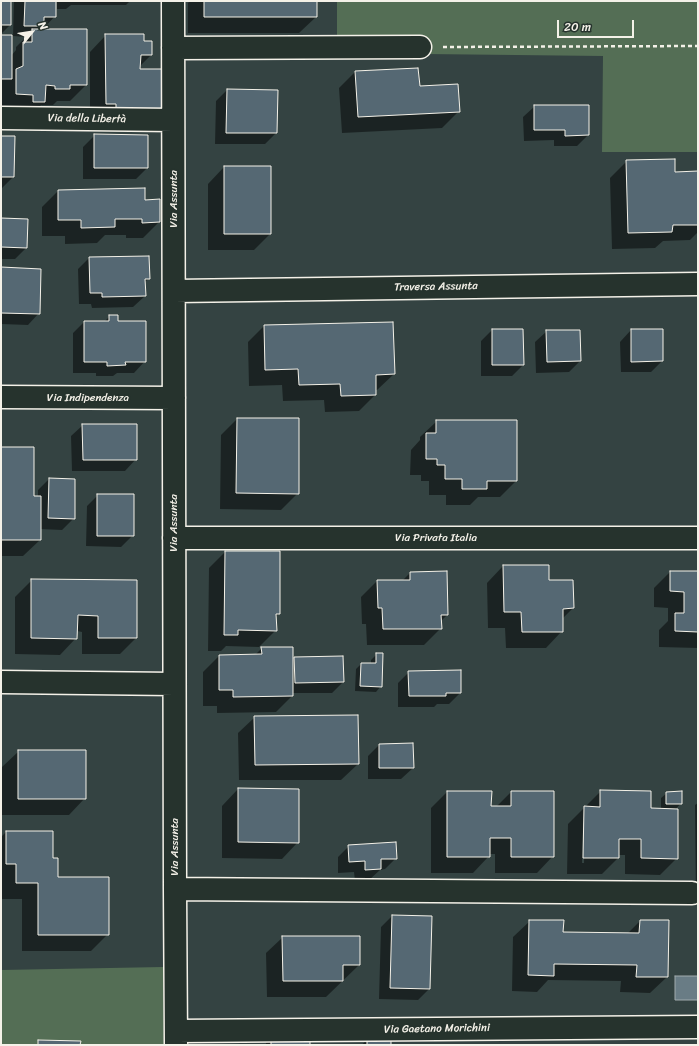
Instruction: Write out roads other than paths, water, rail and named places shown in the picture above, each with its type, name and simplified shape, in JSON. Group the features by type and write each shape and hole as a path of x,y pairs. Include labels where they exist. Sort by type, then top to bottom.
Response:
{"street":[{"name":"Via Assunta","path":"173,1 176,1038"},
{"path":"173,48 420,47"},
{"name":"Via della Libertà","path":"1,118 173,120"},
{"name":"Traversa Assunta","path":"175,290 698,284"},
{"name":"Via Indipendenza","path":"1,397 174,398"},
{"name":"Via Privata Italia","path":"174,538 698,538"},
{"path":"1,682 174,684"},
{"path":"175,889 692,893"},
{"name":"Via Gaetano Morichini","path":"176,1038 698,1027"}],"water":[{"path":"675,976 698,976 698,1000 675,1000"}]}
